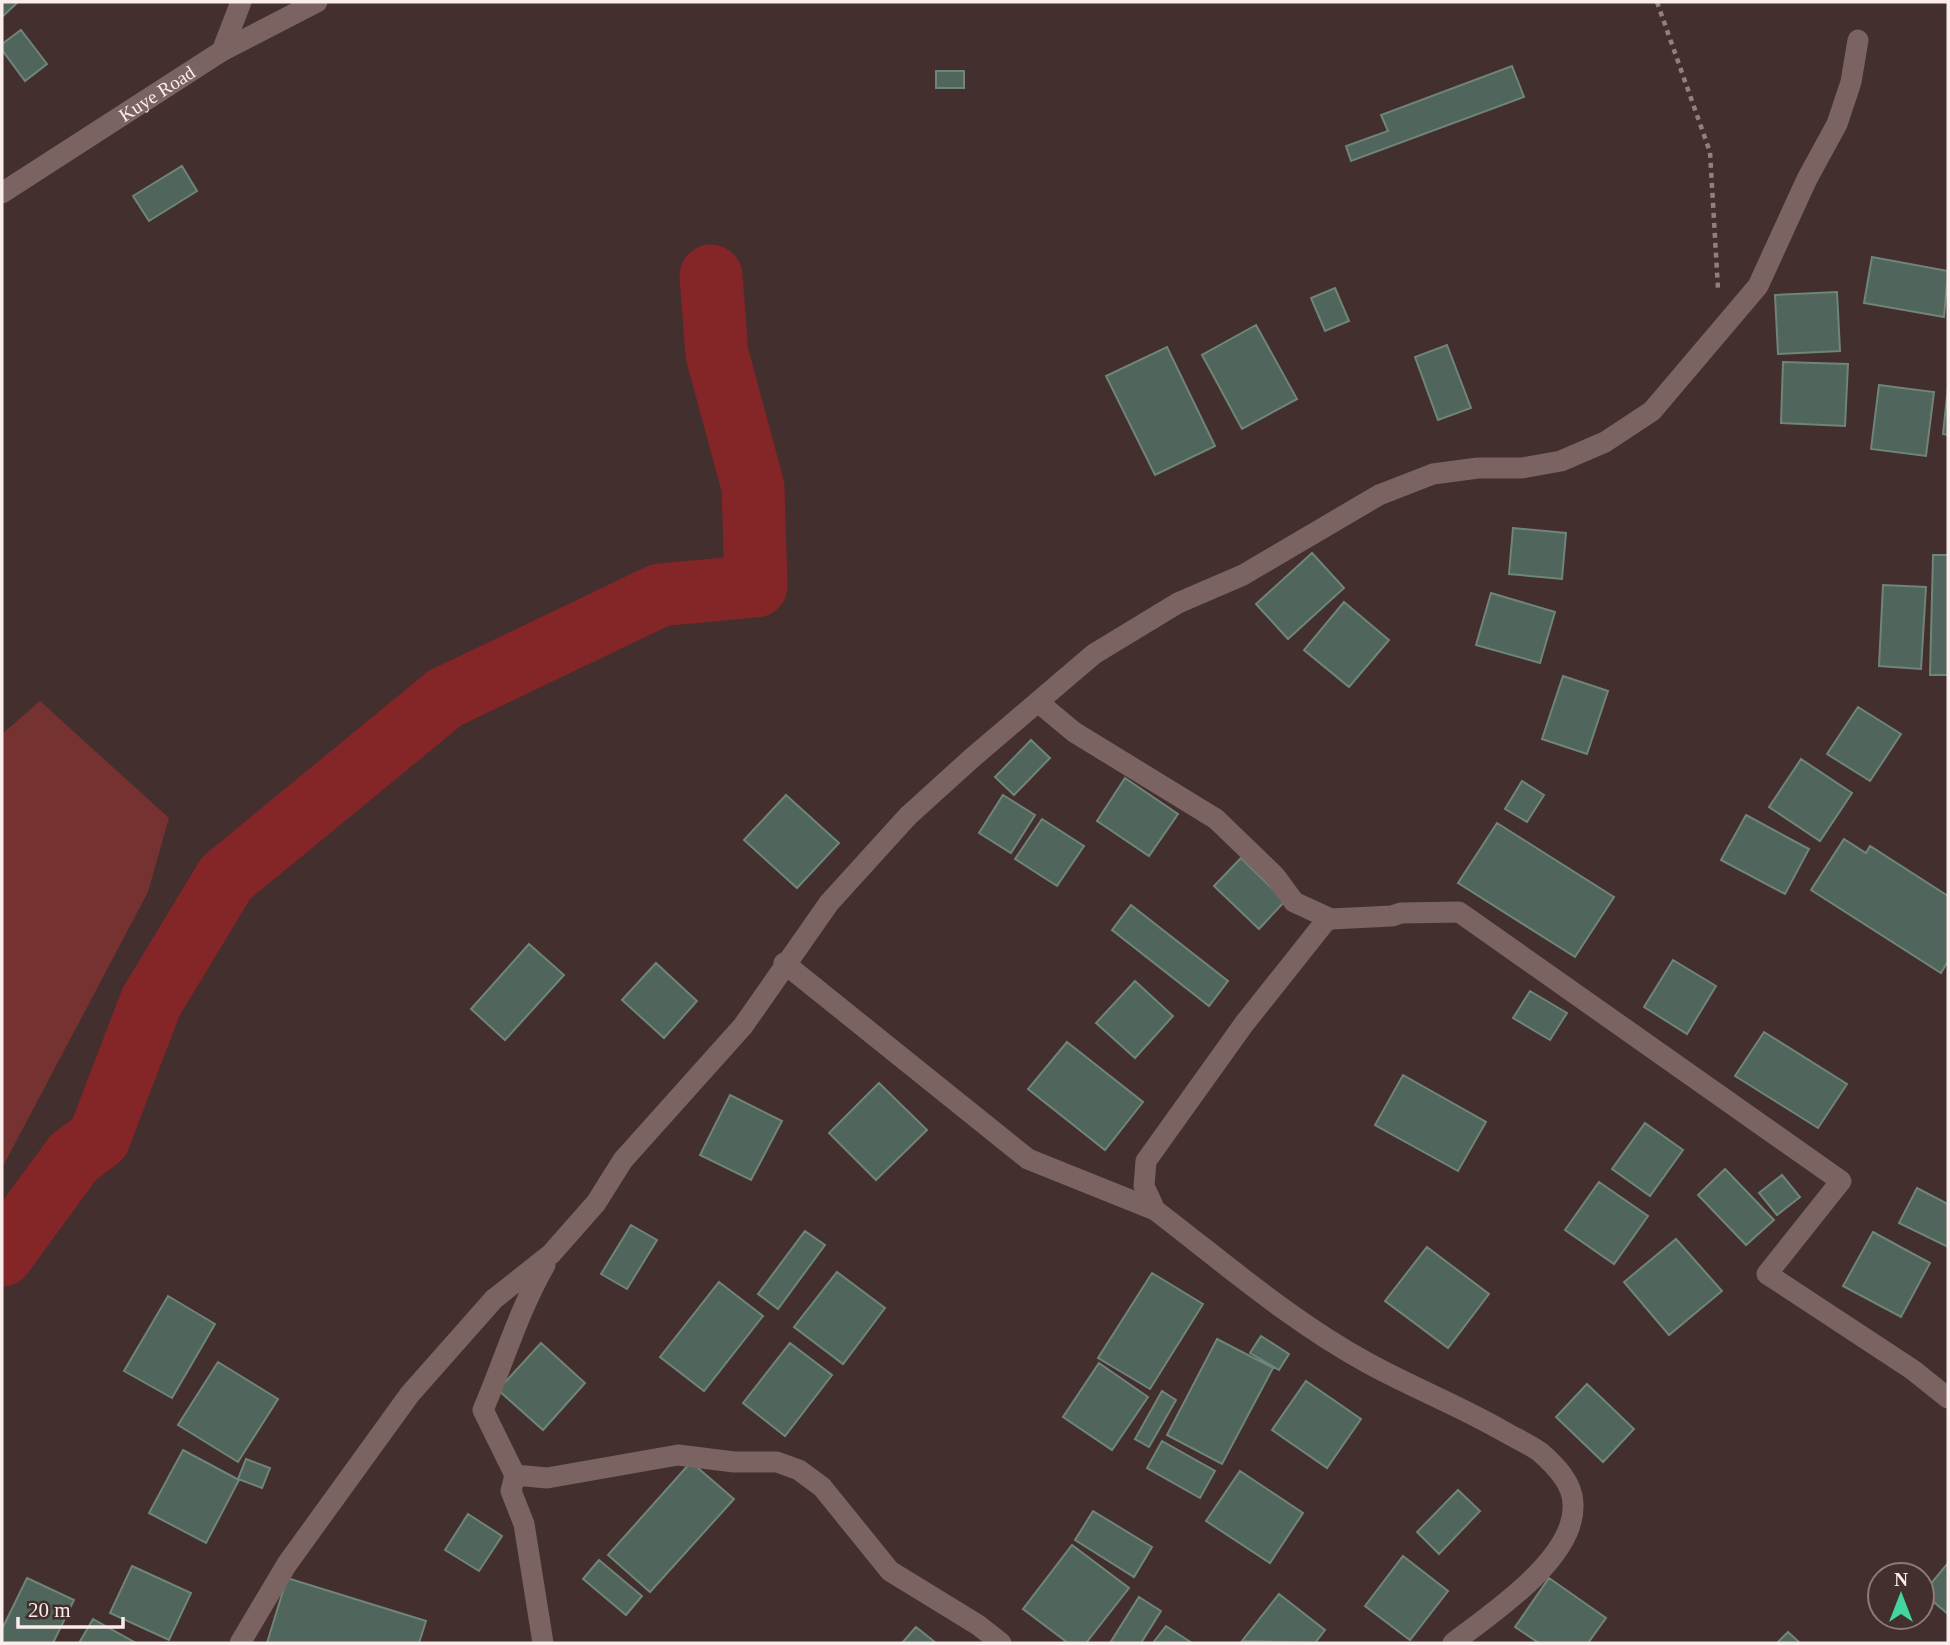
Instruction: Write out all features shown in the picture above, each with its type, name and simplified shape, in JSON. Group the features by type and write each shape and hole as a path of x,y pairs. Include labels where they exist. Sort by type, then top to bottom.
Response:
{"street":[{"path":"222,51 241,2"},
{"name":"Kuye Road","path":"2,193 222,51 317,2"},
{"path":"240,1643 287,1564 411,1394 494,1299 551,1254 596,1203 623,1160 743,1026 784,963 829,904 908,816 1038,702 1094,654 1178,603 1243,575 1379,495 1433,474 1478,468 1522,468 1562,461 1605,442 1651,411 1758,286 1807,179 1837,124 1851,82 1858,40"},
{"path":"1038,702 1074,732 1216,819 1266,867 1294,902 1331,919"},
{"path":"1155,1210 1144,1186 1146,1161 1244,1024 1325,922 1331,919 1392,916 1401,913 1459,912 1841,1181 1767,1274 1913,1370 1948,1398"},
{"path":"784,963 1028,1159 1155,1210 1307,1324 1365,1362 1463,1408 1539,1452 1566,1479 1574,1501 1572,1521 1560,1547 1537,1574 1453,1643"},
{"path":"543,1643 524,1524 511,1491 516,1475 483,1410 511,1345 525,1301 551,1254"},
{"path":"516,1475 547,1478 678,1454 734,1462 776,1462 799,1470 822,1487 890,1571 978,1625 1001,1643"}],"path":[{"path":"1657,2 1710,152 1718,332"}],"shaded area":[{"path":"40,701 169,818 148,892 2,1168 2,734"}],"building":[{"path":"2,2 18,2 2,17"},
{"path":"21,30 47,64 25,81 2,50 2,44"},
{"path":"1512,66 1524,97 1351,161 1346,146 1388,131 1381,115"},
{"path":"936,71 964,71 964,88 936,88"},
{"path":"182,166 197,191 149,221 133,196"},
{"path":"1872,257 1948,271 1944,317 1864,303"},
{"path":"1335,288 1349,321 1325,331 1311,298"},
{"path":"1837,292 1840,351 1778,354 1775,295"},
{"path":"1256,325 1297,399 1242,429 1202,355"},
{"path":"1447,345 1471,408 1438,420 1415,357"},
{"path":"1167,347 1215,446 1155,475 1106,376"},
{"path":"1783,362 1848,364 1845,426 1781,423"},
{"path":"1879,385 1934,392 1926,456 1871,449"},
{"path":"1948,387 1948,435 1943,434"},
{"path":"1513,528 1566,533 1562,579 1509,574"},
{"path":"1312,553 1344,588 1288,639 1256,604"},
{"path":"1933,555 1948,555 1948,675 1930,675"},
{"path":"1883,585 1926,587 1921,669 1879,666"},
{"path":"1491,593 1555,612 1540,663 1476,645"},
{"path":"1344,602 1389,640 1349,687 1304,650"},
{"path":"1563,676 1608,691 1587,754 1542,739"},
{"path":"1858,707 1901,734 1870,781 1827,754"},
{"path":"1031,740 1050,758 1014,795 995,777"},
{"path":"1801,759 1852,793 1820,841 1769,807"},
{"path":"1125,778 1178,814 1149,856 1097,821"},
{"path":"1522,781 1544,795 1527,822 1505,809"},
{"path":"786,795 839,843 797,888 744,840"},
{"path":"1003,795 1035,815 1011,853 979,833"},
{"path":"1746,815 1809,849 1785,894 1721,860"},
{"path":"1042,819 1084,846 1057,886 1015,859"},
{"path":"1497,823 1614,897 1575,957 1458,883"},
{"path":"1844,839 1866,853 1870,846 1948,896 1948,961 1941,973 1811,890"},
{"path":"1241,858 1285,901 1259,929 1214,886"},
{"path":"1131,905 1228,981 1209,1006 1112,930"},
{"path":"529,944 564,975 505,1040 471,1009"},
{"path":"1673,960 1716,986 1687,1034 1644,1007"},
{"path":"656,963 697,1001 664,1038 622,1000"},
{"path":"1135,981 1173,1016 1135,1058 1096,1023"},
{"path":"1530,991 1567,1013 1550,1040 1513,1018"},
{"path":"1764,1032 1847,1084 1818,1128 1735,1076"},
{"path":"1067,1042 1143,1102 1105,1150 1028,1089"},
{"path":"1403,1075 1486,1122 1458,1171 1375,1125"},
{"path":"879,1083 927,1130 876,1180 829,1133"},
{"path":"730,1095 782,1121 751,1180 700,1155"},
{"path":"1645,1123 1683,1150 1650,1196 1612,1169"},
{"path":"1725,1169 1774,1220 1746,1245 1698,1195"},
{"path":"1782,1175 1800,1197 1777,1215 1759,1193"},
{"path":"1599,1182 1648,1216 1614,1264 1565,1230"},
{"path":"1917,1188 1948,1204 1948,1247 1899,1223"},
{"path":"631,1225 657,1240 627,1289 601,1274"},
{"path":"805,1231 825,1245 778,1309 758,1294"},
{"path":"1873,1232 1930,1263 1901,1317 1843,1286"},
{"path":"1676,1239 1722,1291 1669,1335 1624,1282"},
{"path":"1427,1247 1489,1294 1448,1348 1385,1301"},
{"path":"837,1272 885,1308 843,1364 794,1327"},
{"path":"1152,1273 1203,1304 1150,1389 1098,1358"},
{"path":"719,1282 763,1316 704,1391 660,1357"},
{"path":"168,1296 215,1324 172,1398 124,1371"},
{"path":"1261,1336 1289,1354 1279,1370 1250,1353"},
{"path":"1217,1339 1273,1368 1222,1464 1167,1435"},
{"path":"541,1343 585,1383 543,1430 498,1390"},
{"path":"790,1343 832,1375 785,1436 743,1403"},
{"path":"218,1362 278,1399 238,1462 178,1425"},
{"path":"1099,1363 1148,1397 1112,1450 1063,1417"},
{"path":"1306,1381 1361,1419 1327,1468 1272,1430"},
{"path":"1587,1384 1634,1429 1603,1462 1556,1417"},
{"path":"1162,1391 1176,1400 1149,1447 1135,1439"},
{"path":"1162,1441 1215,1471 1200,1498 1147,1468"},
{"path":"183,1450 239,1480 206,1543 149,1513"},
{"path":"246,1459 270,1468 262,1488 238,1479"},
{"path":"691,1462 734,1499 650,1592 608,1555"},
{"path":"1240,1471 1303,1513 1270,1563 1206,1521"},
{"path":"1458,1490 1480,1511 1439,1554 1417,1532"},
{"path":"1093,1511 1152,1547 1134,1577 1075,1540"},
{"path":"468,1514 502,1536 479,1571 445,1550"},
{"path":"1072,1545 1129,1588 1086,1643 1068,1643 1023,1609"},
{"path":"1403,1556 1448,1591 1410,1640 1365,1606"},
{"path":"599,1560 642,1596 626,1615 583,1579"},
{"path":"1948,1563 1948,1614 1936,1604 1936,1577"},
{"path":"132,1566 191,1593 169,1640 110,1613"},
{"path":"27,1578 74,1600 53,1643 2,1643 2,1629"},
{"path":"287,1578 426,1621 419,1643 267,1643"},
{"path":"1549,1578 1606,1618 1588,1643 1539,1643 1515,1627"},
{"path":"1279,1594 1325,1630 1315,1643 1242,1641"},
{"path":"1139,1597 1161,1611 1141,1643 1110,1643"},
{"path":"93,1619 136,1643 79,1643"},
{"path":"1166,1626 1192,1643 1153,1643"},
{"path":"916,1627 936,1643 902,1643"},
{"path":"1788,1632 1800,1643 1777,1643"}],"waterway":[{"path":"2,1255 73,1158 99,1138 151,1002 226,878 445,698 660,595 756,586 753,487 717,354 711,276"}]}
